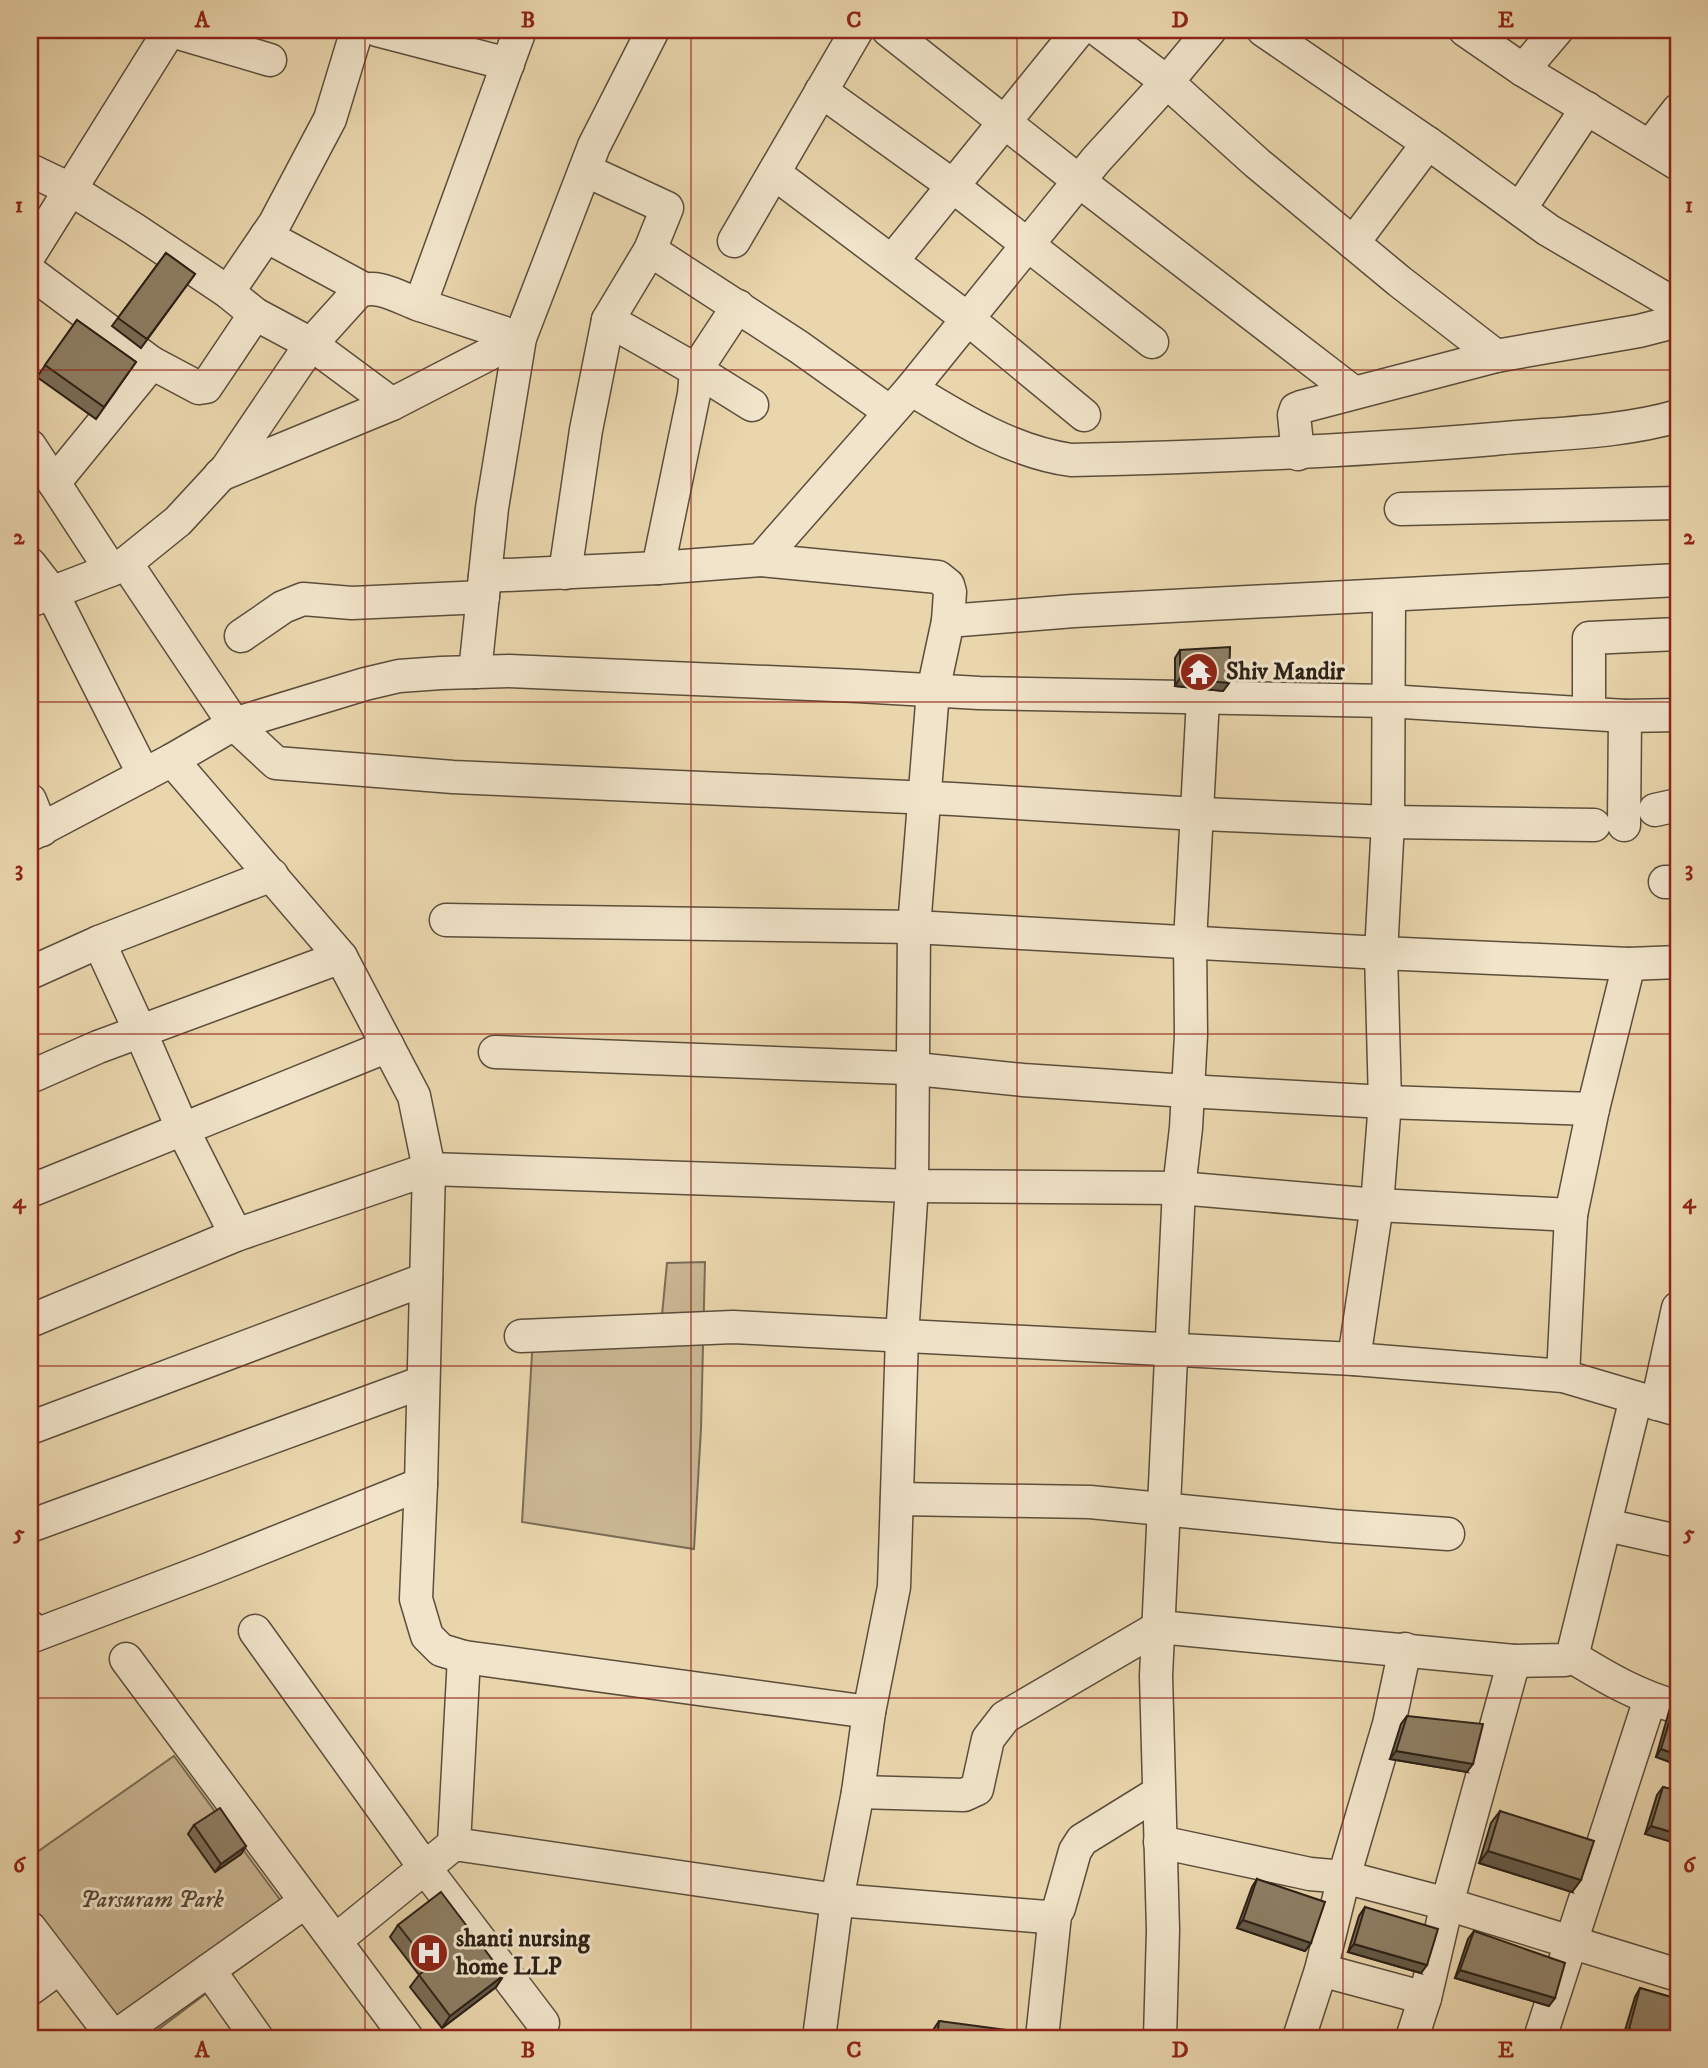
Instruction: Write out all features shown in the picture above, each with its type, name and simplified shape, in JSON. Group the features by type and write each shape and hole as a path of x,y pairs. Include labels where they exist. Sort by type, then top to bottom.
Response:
{"street":[{"path":"30,254 170,30 270,60"},
{"path":"228,292 266,236 330,119 357,30"},
{"path":"377,30 508,64"},
{"path":"421,305 520,30"},
{"path":"475,672 492,508 520,338 594,146 653,30"},
{"path":"734,241 857,30"},
{"path":"888,30 1353,392"},
{"path":"892,261 1079,30"},
{"path":"1098,30 1167,82 1257,163 1353,243 1496,356"},
{"path":"761,560 911,389 1079,181 1210,30"},
{"path":"1264,30 1548,230 1678,306"},
{"path":"1465,30 1523,71 1678,164"},
{"path":"1523,71 1557,30"},
{"path":"821,91 953,187 1152,342"},
{"path":"1520,209 1587,108"},
{"path":"1650,146 1678,110"},
{"path":"1353,243 1428,143"},
{"path":"30,170 70,189 228,292 255,314 312,344 392,404"},
{"path":"565,573 586,430 608,320 650,250 667,208 585,170"},
{"path":"774,173 968,319 1084,415"},
{"path":"266,236 364,289 374,288 520,338"},
{"path":"650,250 799,347 890,412"},
{"path":"30,272 152,363 199,388 206,387 255,314"},
{"path":"40,596 119,566 178,522 220,475 312,344 364,289"},
{"path":"658,568 694,394 696,370 738,306"},
{"path":"608,320 752,405"},
{"path":"1298,454 1294,415 1296,409 1496,356 1639,331 1678,321"},
{"path":"220,475 392,404 520,338"},
{"path":"54,483 152,363"},
{"path":"911,389 966,422 1044,456 1071,460 1298,454 1607,429 1678,415"},
{"path":"30,446 54,483 119,566 234,724 276,763 453,777 923,798 1196,814 1388,822 1609,825 1625,716"},
{"path":"1401,509 1678,503"},
{"path":"241,636 283,607 303,599 352,603 484,587 565,573 761,560 938,577 948,585 948,621 933,691 914,927 912,1186 902,1336 894,1587 869,1712 858,1792 837,1900 819,2038"},
{"path":"30,564 40,596 144,775"},
{"path":"948,621 1074,611 1678,580"},
{"path":"1354,1359 1377,1205 1385,1102 1381,953 1388,822 1389,596"},
{"path":"1589,713 1589,638 1678,634"},
{"path":"30,800 36,832 234,724 399,676 475,672 509,671 933,691 1388,701 1625,716 1678,715"},
{"path":"1160,2038 1163,1930 1157,1793 1156,1676 1179,1188 1191,1035 1190,942 1203,699"},
{"path":"172,760 341,957 414,1096 429,1169 416,1599 427,1636 441,1650 464,1657 869,1712"},
{"path":"30,973 99,942 272,875"},
{"path":"446,920 914,927 1381,953 1629,964 1678,962"},
{"path":"99,942 183,1130 236,1235"},
{"path":"30,1077 140,1031 341,957"},
{"path":"1563,1376 1571,1215 1593,1109 1629,964"},
{"path":"30,1191 388,1046"},
{"path":"495,1052 912,1068 1024,1080 1187,1091 1385,1102 1593,1109"},
{"path":"30,1321 236,1235 429,1169 912,1186 1179,1188 1377,1205 1571,1215"},
{"path":"30,1428 426,1279"},
{"path":"1571,1656 1606,1525 1657,1404 1678,1308"},
{"path":"521,1336 733,1327 1354,1359 1563,1376 1657,1404"},
{"path":"30,1526 423,1382"},
{"path":"30,1627 33,1636 421,1484"},
{"path":"897,1499 1090,1502 1448,1534"},
{"path":"1606,1525 1678,1541"},
{"path":"858,1792 964,1795 977,1789 988,1740 1005,1717 1159,1627 1514,1661 1558,1661 1571,1656"},
{"path":"255,1631 425,1868 542,2023"},
{"path":"1299,2038 1321,1970 1344,1877 1389,1724 1405,1649"},
{"path":"1540,2038 1572,1943 1664,1703 1627,1690 1571,1656"},
{"path":"336,1940 454,1844 464,1657"},
{"path":"126,1659 407,2038"},
{"path":"1412,2038 1425,1998 1447,1904 1514,1661"},
{"path":"1042,2038 1055,1914 1075,1851 1082,1840 1157,1793"},
{"path":"1160,1842 1310,1874 1344,1877 1447,1904 1678,1975"},
{"path":"454,1844 837,1900 1046,1917 1055,1914"},
{"path":"30,1928 114,2038 306,1902"},
{"path":"30,1989 59,1968"},
{"path":"209,1970 257,2038"},
{"path":"1321,1970 1425,1998"}],"green space":[{"path":"705,1262 701,1429 694,1549 522,1522 533,1337 660,1336 667,1263"},
{"name":"Parsuram Park","path":"174,1756 298,1924 147,2038 122,2038 30,1907 30,1857"}],"building":[{"path":"166,253 195,274 147,339 118,318"},
{"path":"77,320 136,362 104,407 45,365"},
{"name":"Shiv Mandir","path":"1230,647 1229,683 1180,678 1180,650"},
{"path":"1676,1700 1678,1701 1678,1755 1661,1749"},
{"path":"1407,1716 1483,1724 1473,1764 1396,1751"},
{"path":"1663,1787 1678,1791 1678,1834 1651,1826"},
{"path":"220,1808 246,1846 221,1864 194,1825"},
{"path":"1500,1811 1594,1841 1581,1880 1488,1851"},
{"path":"1257,1879 1325,1902 1311,1943 1243,1920"},
{"path":"441,1892 504,1975 450,2016 419,1975 430,1966 398,1925"},
{"path":"1365,1907 1438,1929 1427,1965 1354,1944"},
{"path":"1474,1931 1565,1963 1555,1998 1460,1970"},
{"path":"1640,1988 1678,1999 1678,2038 1661,2038 1629,2029"},
{"path":"939,2021 1022,2032 1021,2038 937,2038"}],"place":[{"name":"Shiv Mandir","path":"1199,672"},
{"name":"shanti nursing home LLP","path":"429,1953"}]}
